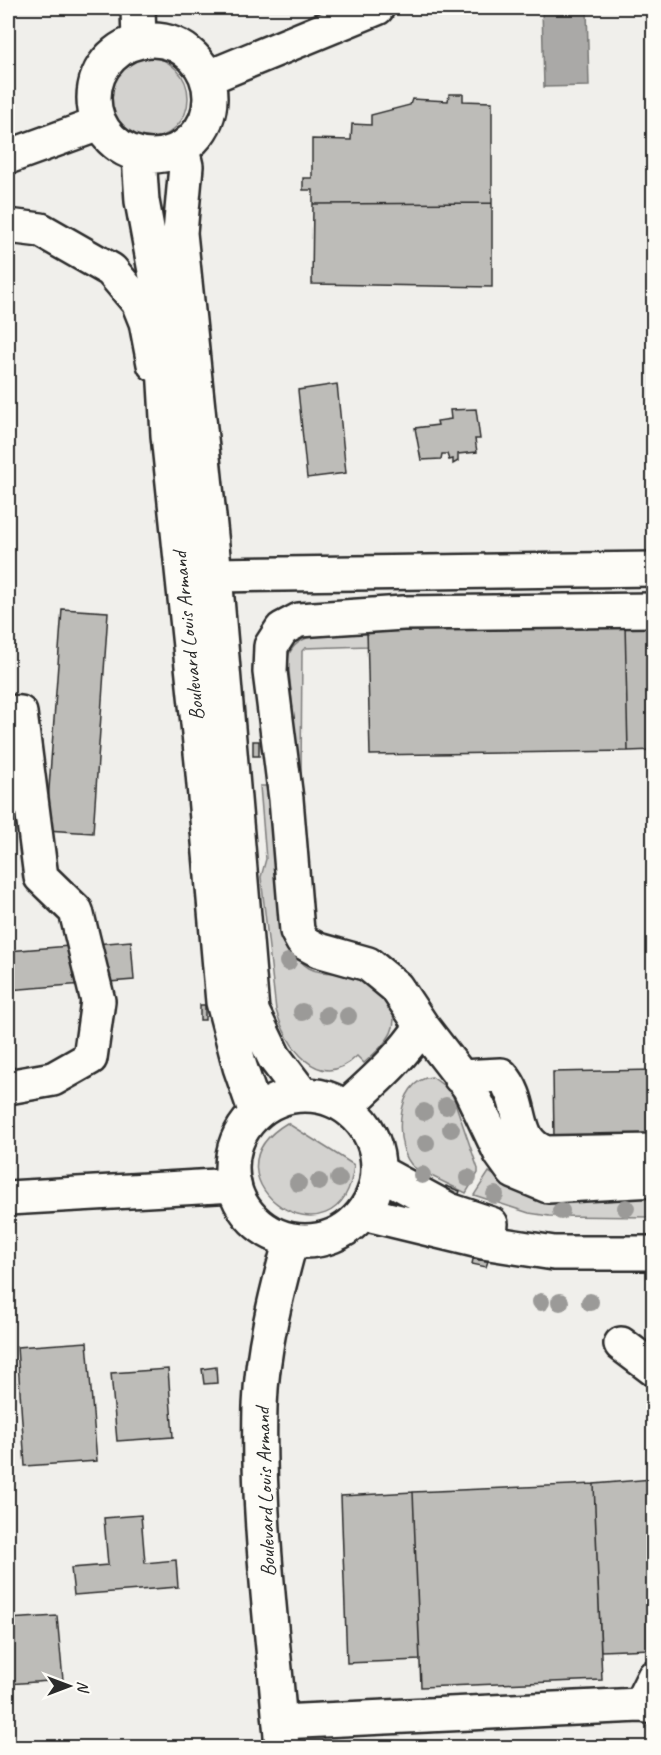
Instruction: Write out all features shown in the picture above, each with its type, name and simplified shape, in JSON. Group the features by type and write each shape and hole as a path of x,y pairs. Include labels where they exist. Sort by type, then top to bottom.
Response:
{"main road":[{"path":"138,8 139,41"},
{"path":"207,78 377,8"},
{"path":"156,39 172,43 187,51 199,63 207,78 211,98 208,118 197,136 182,149 154,158 139,156 109,139 99,124 94,108 94,90 99,73 109,58 123,47 139,41 156,39"},
{"path":"8,157 99,124"},
{"name":"Boulevard Louis Armand","path":"182,149 186,166 180,233 215,575 252,1011 274,1057 302,1094"},
{"name":"Boulevard Louis Armand","path":"139,156 142,201 160,298 168,435 202,762 223,1002 240,1067 256,1113"},
{"path":"8,225 41,230 111,270 138,302 146,322 168,435"},
{"path":"215,575 654,569"},
{"path":"654,610 403,613 300,620 282,629 271,646 270,672 286,799 297,931 303,942 318,950 368,964 396,987 422,1026 469,1087 501,1155 514,1172 548,1186 654,1180"},
{"path":"8,712 20,713 41,877 76,910 98,1001 90,1058 53,1079 8,1087"},
{"path":"346,1107 389,1069 409,1047 422,1026"},
{"path":"460,1077 501,1075 511,1086 526,1141 535,1149 546,1153 654,1151"},
{"path":"302,1094 325,1097 346,1107 365,1124 376,1147 378,1172 374,1194 363,1213 349,1227 331,1237 311,1241 291,1240 271,1233 254,1221 241,1204 234,1185 232,1165 235,1146 244,1128 256,1113 278,1100 302,1094"},
{"path":"378,1172 449,1210 510,1230 552,1237 654,1237"},
{"path":"8,1198 234,1185"},
{"path":"363,1213 483,1242 554,1253 654,1253"},
{"name":"Boulevard Louis Armand","path":"281,1735 263,1502 260,1404 268,1333 291,1240"},
{"path":"621,1344 654,1369"},
{"path":"281,1735 649,1696"}],"shaded area":[{"path":"542,8 587,8 589,86 544,87"},
{"path":"147,57 163,61 176,69 184,82 188,98 184,114 176,127 163,135 147,139 131,135 118,127 110,114 106,98 110,82 118,69 131,61"},
{"path":"367,628 368,646 305,648 302,651 301,776 299,776 288,660 291,650 308,637"},
{"path":"260,786 274,786 291,947 309,968 320,972 359,977 381,993 391,1007 394,1025 391,1033 380,1048 364,1063 357,1056 343,1066 329,1070 317,1067 296,1050 281,1024 276,1010 261,877 266,859"},
{"path":"432,1077 451,1091 478,1169 466,1193 415,1168 408,1159 403,1146 401,1116 404,1102 410,1090 420,1081"},
{"path":"287,1123 354,1165 344,1197 325,1213 303,1215 281,1207 264,1190 257,1169 263,1145"},
{"path":"489,1172 516,1189 653,1196 653,1217 549,1216 529,1213 474,1195"}],"building":[{"path":"449,94 463,94 463,101 492,102 492,203 313,204 313,190 303,190 303,178 312,178 312,139 351,140 352,124 371,125 371,115 410,105 412,99 448,101"},
{"path":"492,203 492,287 312,284 313,204"},
{"path":"337,384 346,473 307,478 298,390"},
{"path":"476,409 480,439 475,439 477,452 458,454 458,461 453,464 453,459 449,460 447,454 442,454 441,459 421,460 415,428 438,425 437,421 451,419 450,410"},
{"path":"62,609 108,612 93,833 46,830"},
{"path":"654,623 654,750 628,751 625,624"},
{"path":"625,624 628,751 370,755 367,628"},
{"path":"253,741 259,741 259,756 253,756"},
{"path":"131,941 134,980 8,990 8,951"},
{"path":"200,1005 205,1005 205,1020 200,1020"},
{"path":"654,1070 654,1137 554,1139 553,1072"},
{"path":"446,1186 460,1191 458,1197 444,1191"},
{"path":"473,1259 488,1261 486,1267 472,1264"},
{"path":"87,1342 97,1461 25,1466 17,1347"},
{"path":"216,1367 217,1383 204,1384 202,1369"},
{"path":"168,1369 173,1437 117,1441 111,1373"},
{"path":"652,1479 653,1528 647,1528 651,1649 601,1651 594,1484"},
{"path":"594,1484 602,1680 421,1687 413,1492"},
{"path":"413,1492 420,1660 347,1663 341,1496"},
{"path":"141,1515 145,1563 176,1560 178,1587 74,1595 71,1568 108,1565 104,1518"},
{"path":"57,1616 63,1680 8,1684 8,1619"}]}
